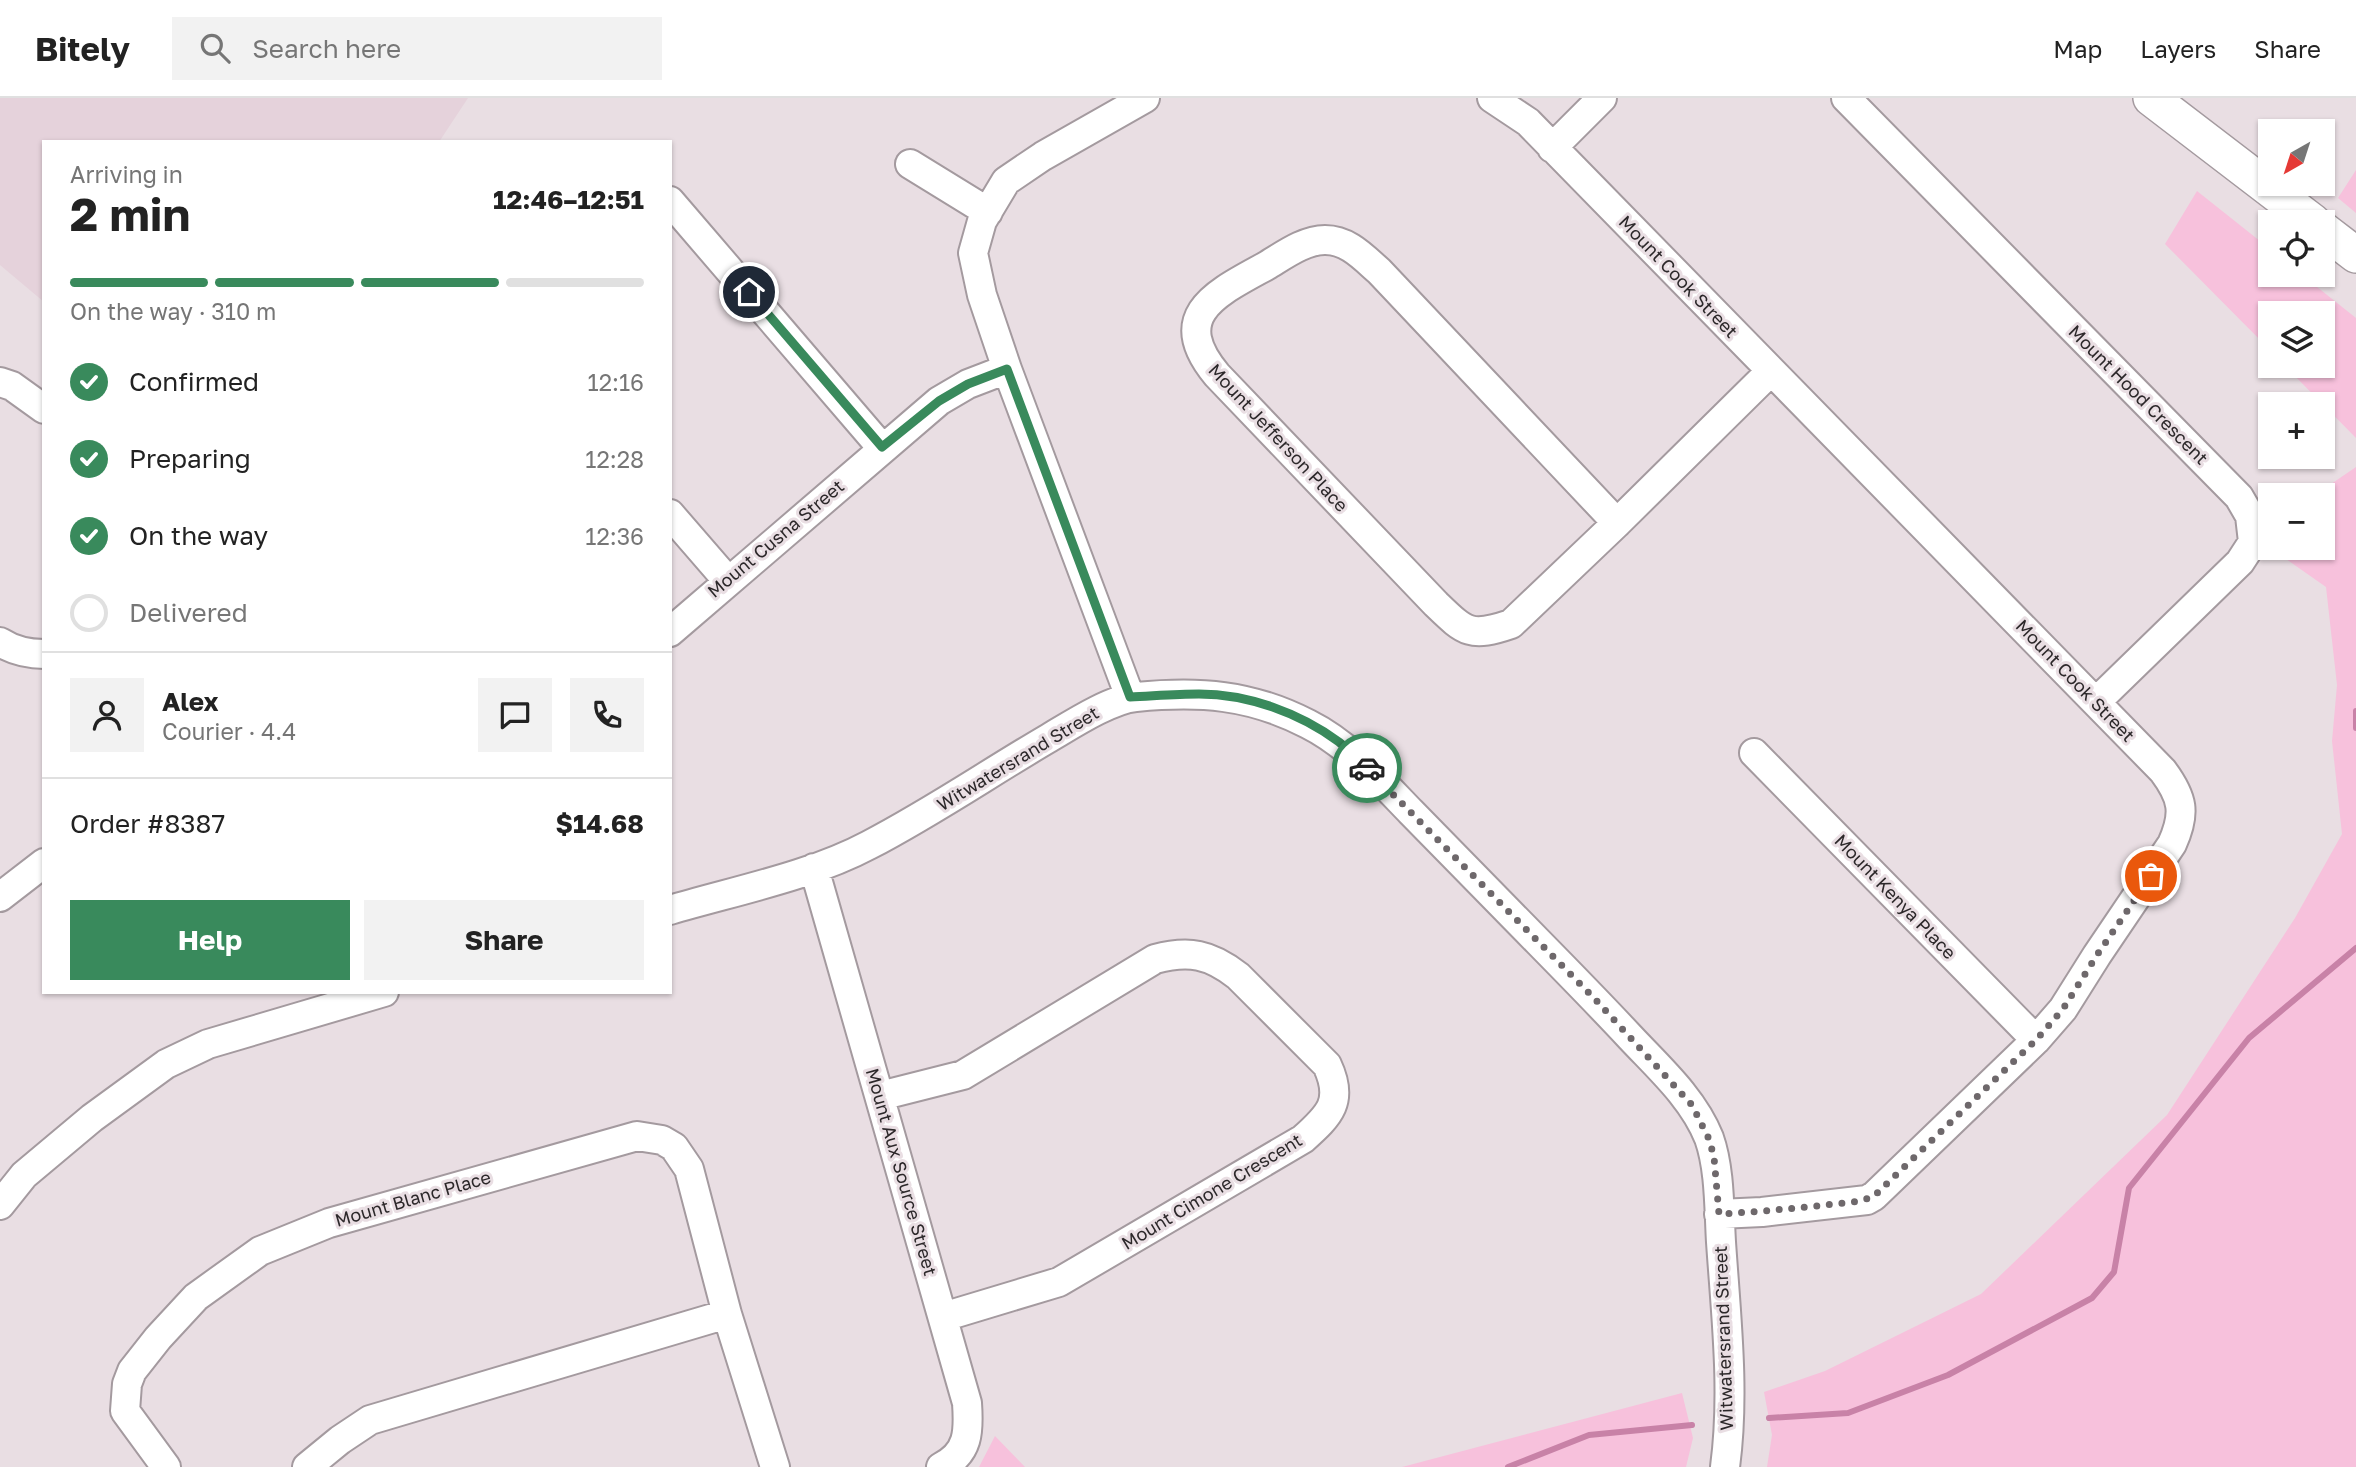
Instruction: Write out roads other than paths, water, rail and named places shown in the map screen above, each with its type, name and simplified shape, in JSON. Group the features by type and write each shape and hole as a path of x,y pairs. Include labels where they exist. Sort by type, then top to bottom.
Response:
{"main road":[{"path":"2151,98 2298,210"},
{"path":"2164,98 2214,146"},
{"path":"2335,239 2356,255"}],"street":[{"path":"1130,697 1007,369 982,295 974,253 982,221 1006,181 1043,156 1145,98"},
{"name":"Mount Cook Street","path":"1492,98 1528,122 2163,771 2175,786 2181,800 2179,829 2172,844 2063,1009 2036,1040 1874,1196 1867,1200 1719,1214"},
{"path":"1552,148 1602,98"},
{"name":"Mount Hood Crescent","path":"1846,98 2239,497 2250,516 2253,542 2240,562 2096,702"},
{"path":"910,164 988,212"},
{"path":"672,203 882,447"},
{"name":"Mount Jefferson Place","path":"1617,523 1389,281 1355,249 1326,240 1300,247 1217,293 1203,309 1196,331 1203,359 1460,627 1481,631 1511,624 1617,523 1770,372"},
{"name":"Mount Cusna Street","path":"672,630 882,447 939,401 968,384 1007,369"},
{"path":"0,382 12,386 42,408"},
{"path":"672,516 728,581"},
{"path":"0,642 17,651 42,654"},
{"name":"Witwatersrand Street","path":"672,909 814,868 865,848 1080,719 1130,697 1201,694 1239,698 1272,707 1311,725 1339,742 1377,777 1594,998 1692,1105 1709,1139 1714,1157 1729,1368 1725,1467"},
{"name":"Mount Kenya Place","path":"1754,753 2036,1040"},
{"path":"0,897 42,865"},
{"name":"Mount Aux Source Street","path":"814,868 967,1403 968,1433 956,1457 941,1467"},
{"name":"Mount Cimone Crescent","path":"880,1096 963,1075 1155,960 1171,955 1192,954 1222,963 1238,976 1327,1065 1334,1079 1336,1094 1332,1107 1326,1118 1303,1139 1059,1282 943,1317"},
{"path":"0,1205 24,1175 92,1118 166,1064 208,1044 377,994"},
{"name":"Mount Blanc Place","path":"166,1467 125,1411 127,1384 132,1371 158,1338 197,1297 260,1251 329,1223 637,1136 662,1140 674,1147 689,1169 727,1314 775,1467"},
{"path":"307,1467 370,1420 727,1314"}],"waterway":[{"path":"2356,711 2356,728"},
{"path":"1769,1418 1848,1413 1948,1375 2092,1298 2114,1272 2129,1188 2249,1038 2356,948"},
{"path":"1508,1467 1589,1435 1692,1425"}]}
